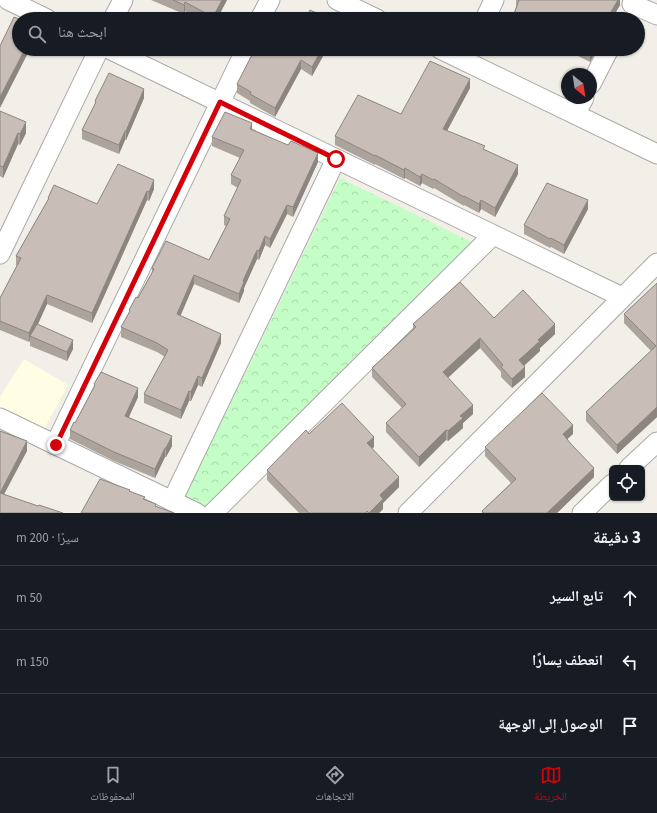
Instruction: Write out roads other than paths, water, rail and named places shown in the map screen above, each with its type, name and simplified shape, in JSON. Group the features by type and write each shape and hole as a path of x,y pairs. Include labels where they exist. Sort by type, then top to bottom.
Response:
{"street":[{"path":"8,0 33,12"},
{"path":"117,12 123,0"},
{"path":"264,12 270,0"},
{"path":"488,12 494,0"},
{"path":"349,2 365,12"},
{"path":"631,8 657,15"},
{"path":"0,254 96,56"},
{"path":"124,56 622,297"},
{"path":"56,445 243,56"},
{"path":"469,56 579,106 657,154"},
{"path":"597,72 605,56"},
{"path":"172,501 336,159"},
{"path":"214,513 493,235"},
{"path":"408,513 657,263"},
{"path":"0,418 197,513"},
{"path":"632,465 657,442"},
{"path":"582,513 609,487"}]}
